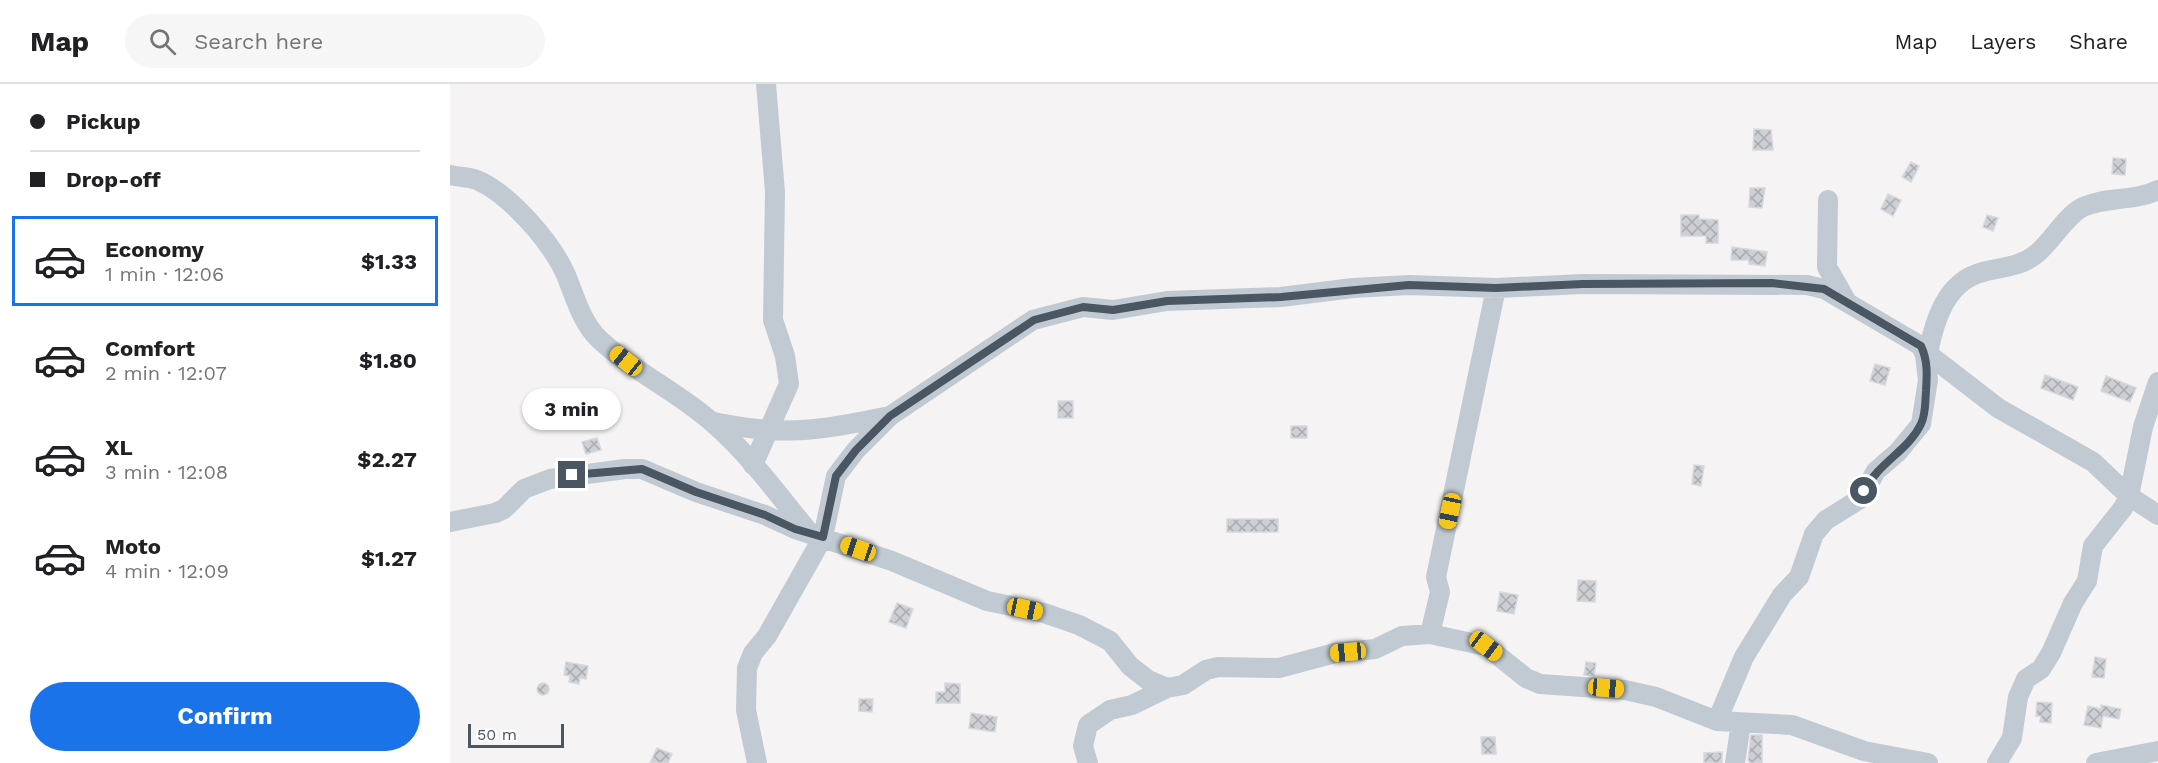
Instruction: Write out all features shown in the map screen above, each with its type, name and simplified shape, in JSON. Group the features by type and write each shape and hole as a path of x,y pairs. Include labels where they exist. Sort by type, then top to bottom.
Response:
{"street":[{"path":"753,465 789,384 785,356 773,320 775,192 766,84"},
{"path":"450,175 476,180 529,221 565,273 579,310 598,338 640,373 712,422 817,535"},
{"path":"1717,721 1744,657 1782,595 1799,577 1809,544 1819,526 1860,499 1876,471 1898,452 1921,424 1928,380 1926,354 1932,327 1949,296 1965,279 1980,272 2019,264 2032,257 2050,243 2071,215 2084,206 2144,197 2158,190"},
{"path":"1828,200 1827,267 1847,302"},
{"path":"758,763 746,710 747,668 753,653 767,636 817,535 836,476 856,450 890,416 1034,320 1083,307 1113,310 1167,301 1281,297 1409,285 1496,288 1583,284 1772,283 1824,289 1921,346 1926,354 1998,408 2093,462 2129,496 2158,515"},
{"path":"1430,634 1440,592 1436,577 1496,288"},
{"path":"1997,763 2012,738 2018,697 2026,679 2041,669 2051,653 2073,603 2087,581 2093,546 2123,508 2129,496 2143,427 2158,382"},
{"path":"712,422 768,430 801,430 845,426 890,416"},
{"path":"450,522 495,513 504,509 525,489 550,479 625,469 642,469 892,561 987,602 1044,613 1079,625 1110,641 1130,666 1148,681 1167,688"},
{"path":"1088,763 1083,746 1088,725 1110,710 1132,705 1167,688 1183,685 1206,670 1218,667 1279,668 1335,653 1375,649 1402,636 1430,634 1486,646 1526,678 1540,684 1636,692 1656,697 1717,721 1792,725 1864,752 1928,763"},
{"path":"1735,763 1741,723"},
{"path":"2096,763 2158,751"}],"building":[{"path":"1754,129 1771,130 1773,150 1753,150"},
{"path":"2113,158 2126,159 2125,175 2112,174"},
{"path":"1911,162 1919,166 1911,182 1902,177"},
{"path":"1750,188 1765,188 1762,208 1749,207"},
{"path":"1888,194 1901,200 1893,216 1881,209"},
{"path":"1681,215 1699,215 1699,219 1718,220 1718,243 1706,243 1706,236 1681,236"},
{"path":"1987,215 1998,218 1993,231 1983,227"},
{"path":"1732,247 1767,252 1765,266 1749,264 1749,260 1731,260"},
{"path":"1875,364 1890,368 1885,385 1870,381"},
{"path":"2045,375 2078,387 2073,400 2041,388"},
{"path":"2106,376 2136,388 2130,402 2101,391"},
{"path":"1058,401 1073,401 1073,418 1058,418"},
{"path":"1291,426 1307,426 1307,438 1291,438"},
{"path":"597,438 601,450 586,454 582,442"},
{"path":"1694,465 1704,466 1701,486 1692,484"},
{"path":"1227,519 1278,519 1278,532 1227,532"},
{"path":"1578,580 1596,581 1595,602 1577,601"},
{"path":"1500,592 1518,595 1514,614 1497,611"},
{"path":"897,603 913,609 906,628 889,622"},
{"path":"2095,657 2106,659 2104,678 2092,677"},
{"path":"566,662 588,666 586,679 580,678 579,684 569,682 570,676 564,675"},
{"path":"1586,662 1596,663 1594,676 1584,675"},
{"path":"543,683 549,689 543,695 537,689"},
{"path":"945,683 960,684 960,703 936,703 936,692 945,692"},
{"path":"859,699 873,699 872,712 859,711"},
{"path":"2037,702 2052,703 2051,723 2040,722 2041,716 2036,716"},
{"path":"2101,705 2121,709 2119,719 2103,716 2101,728 2084,725 2088,706 2101,709"},
{"path":"971,713 997,717 995,732 969,728"},
{"path":"1751,735 1762,735 1762,763 1750,763 1748,760"},
{"path":"1481,737 1495,737 1496,754 1482,754"},
{"path":"657,748 672,754 668,763 650,763"},
{"path":"1722,752 1722,763 1704,763 1704,753"}],"route":[{"path":"572,475 642,469 696,492 765,515 795,529 823,537 836,476 856,450 890,416 1034,320 1083,307 1113,310 1167,301 1281,297 1353,288 1409,285 1496,288 1583,284 1772,283 1807,285 1824,289 1921,346 1925,355 1928,380 1921,424 1909,441 1881,465 1864,491"}]}
